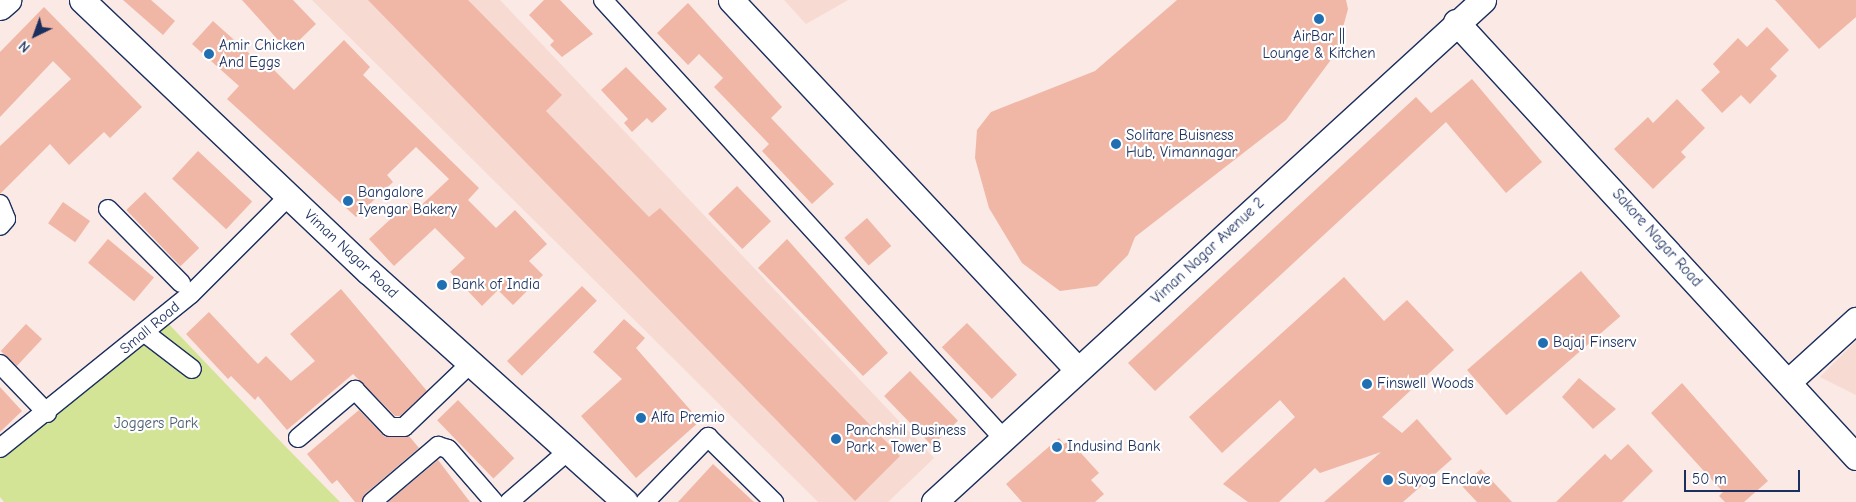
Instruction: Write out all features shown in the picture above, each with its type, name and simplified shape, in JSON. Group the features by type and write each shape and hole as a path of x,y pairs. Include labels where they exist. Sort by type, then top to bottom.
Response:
{"street":[{"path":"0,7 8,0"},
{"name":"Viman Nagar Road","path":"82,0 289,196 470,363 625,502"},
{"path":"603,0 1002,438"},
{"path":"731,0 1078,370"},
{"name":"Viman Nagar Avenue 2","path":"934,502 1456,22 1483,0"},
{"name":"Sakore Nagar Road","path":"1456,22 1789,381 1856,457"},
{"name":"Small Road","path":"0,448 47,413 145,334 191,294 289,196"},
{"path":"0,204 6,219 0,226"},
{"path":"108,209 181,283"},
{"path":"1789,381 1856,320"},
{"path":"145,334 192,369"},
{"path":"298,438 355,390 390,427 404,427 470,363"},
{"path":"0,364 47,413"},
{"path":"645,502 708,438 774,502"},
{"path":"372,502 438,446 448,449 494,502"},
{"path":"509,502 568,451"}],"shaded area":[{"path":"312,0 500,0 934,458 888,502 818,502"},
{"path":"784,0 848,0 806,24"},
{"path":"1856,341 1856,395 1820,377"}],"green space":[{"name":"Joggers Park","path":"163,318 340,502 4,502 0,497 0,456"}],"building":[{"path":"123,0 151,0 175,21 163,35"},
{"path":"242,0 293,0 316,24 288,51"},
{"path":"368,0 468,0 562,95 546,111 649,217 660,208 900,456 855,501"},
{"path":"544,0 560,0 593,34 562,57 550,45 554,41 529,15"},
{"name":"Solitare Buisness Hub, Vimannagar","path":"1177,0 1346,0 1348,9 1336,53 1286,120 1135,237 1128,255 1097,286 1060,291 1022,263 989,208 975,158 977,130 991,112 1095,71"},
{"path":"1775,0 1856,0 1856,17 1819,49"},
{"path":"688,3 782,107 771,118 834,184 812,204 762,151 769,144 714,87 723,78 699,54 688,65 657,33"},
{"path":"44,7 142,107 110,138 104,132 69,165 50,144 0,194 0,146 71,79 53,61 0,117 0,52"},
{"path":"213,21 261,64 265,61 294,90 344,40 370,67 363,75 479,188 468,200 496,228 515,210 547,244 529,261 543,275 513,305 498,290 482,306 450,272 465,258 435,228 394,266 369,239 408,203 415,211 449,179 416,147 387,175 393,182 356,217 227,99 239,86 192,44"},
{"path":"1767,27 1789,50 1770,69 1777,76 1750,104 1741,95 1722,113 1701,90 1720,72 1713,64 1738,38 1747,47"},
{"path":"626,67 667,109 652,123 647,118 632,132 624,123 628,119 601,90"},
{"path":"1472,79 1542,162 1506,193 1446,122 1155,391 1128,363 1416,97 1431,113"},
{"path":"1677,99 1705,128 1681,152 1686,157 1653,189 1614,149 1648,117 1653,123"},
{"path":"198,151 252,201 226,229 172,179"},
{"path":"737,186 771,221 742,249 708,214"},
{"path":"145,192 199,248 180,266 126,210"},
{"path":"63,202 90,221 75,242 48,223"},
{"path":"867,218 891,246 869,266 844,238"},
{"path":"108,239 154,278 134,301 88,263"},
{"path":"787,239 888,353 863,376 758,268"},
{"name":"Bajaj Finserv","path":"1581,271 1620,316 1506,415 1467,370"},
{"path":"1344,277 1384,321 1407,300 1454,350 1382,417 1402,433 1417,419 1452,459 1403,502 1324,502 1381,452 1320,473 1315,468 1279,502 1248,502 1223,484 1295,417 1280,400 1222,453 1189,417"},
{"path":"582,286 597,301 522,376 507,361"},
{"path":"341,289 427,391 400,416 395,416 353,374 287,430 258,396 255,400 231,376 228,379 186,334 209,312 258,364 266,356 291,381 315,361 290,334"},
{"name":"Alfa Premio","path":"624,319 645,338 636,348 700,421 636,478 581,416 622,379 593,352"},
{"path":"967,323 1017,375 992,399 942,347"},
{"path":"26,324 42,339 17,366 1,351"},
{"path":"910,371 958,421 932,446 884,396"},
{"path":"1579,378 1616,409 1593,429 1562,397"},
{"path":"1682,383 1768,481 1744,502 1725,502 1719,496 1723,492 1651,413"},
{"path":"0,387 22,411 0,432"},
{"path":"458,400 514,458 493,478 437,420"},
{"path":"359,410 385,437 409,436 419,448 365,494 362,502 355,502 337,480 332,484 307,454"},
{"path":"1059,438 1064,444 1069,440 1099,473 1091,480 1104,494 1095,502 1022,502 1006,484"},
{"path":"1628,444 1653,471 1622,502 1556,502 1605,454 1611,460"},
{"path":"438,460 470,502 388,502"},
{"path":"713,464 754,502 678,502"},
{"path":"1481,469 1512,502 1477,502 1462,486"}],"place":[{"name":"AirBar || Lounge & Kitchen","path":"1319,19"},
{"name":"Amir Chicken And Eggs","path":"209,54"},
{"name":"Solitare Buisness Hub, Vimannagar","path":"1116,144"},
{"name":"Bangalore Iyengar Bakery","path":"348,201"},
{"name":"Bank of India","path":"442,285"},
{"name":"Bajaj Finserv","path":"1543,343"},
{"name":"Finswell Woods","path":"1367,384"},
{"name":"Alfa Premio","path":"641,418"},
{"name":"Panchshil Business Park - Tower B","path":"836,439"},
{"name":"Indusind Bank","path":"1057,447"},
{"name":"Suyog Enclave","path":"1388,480"}]}
